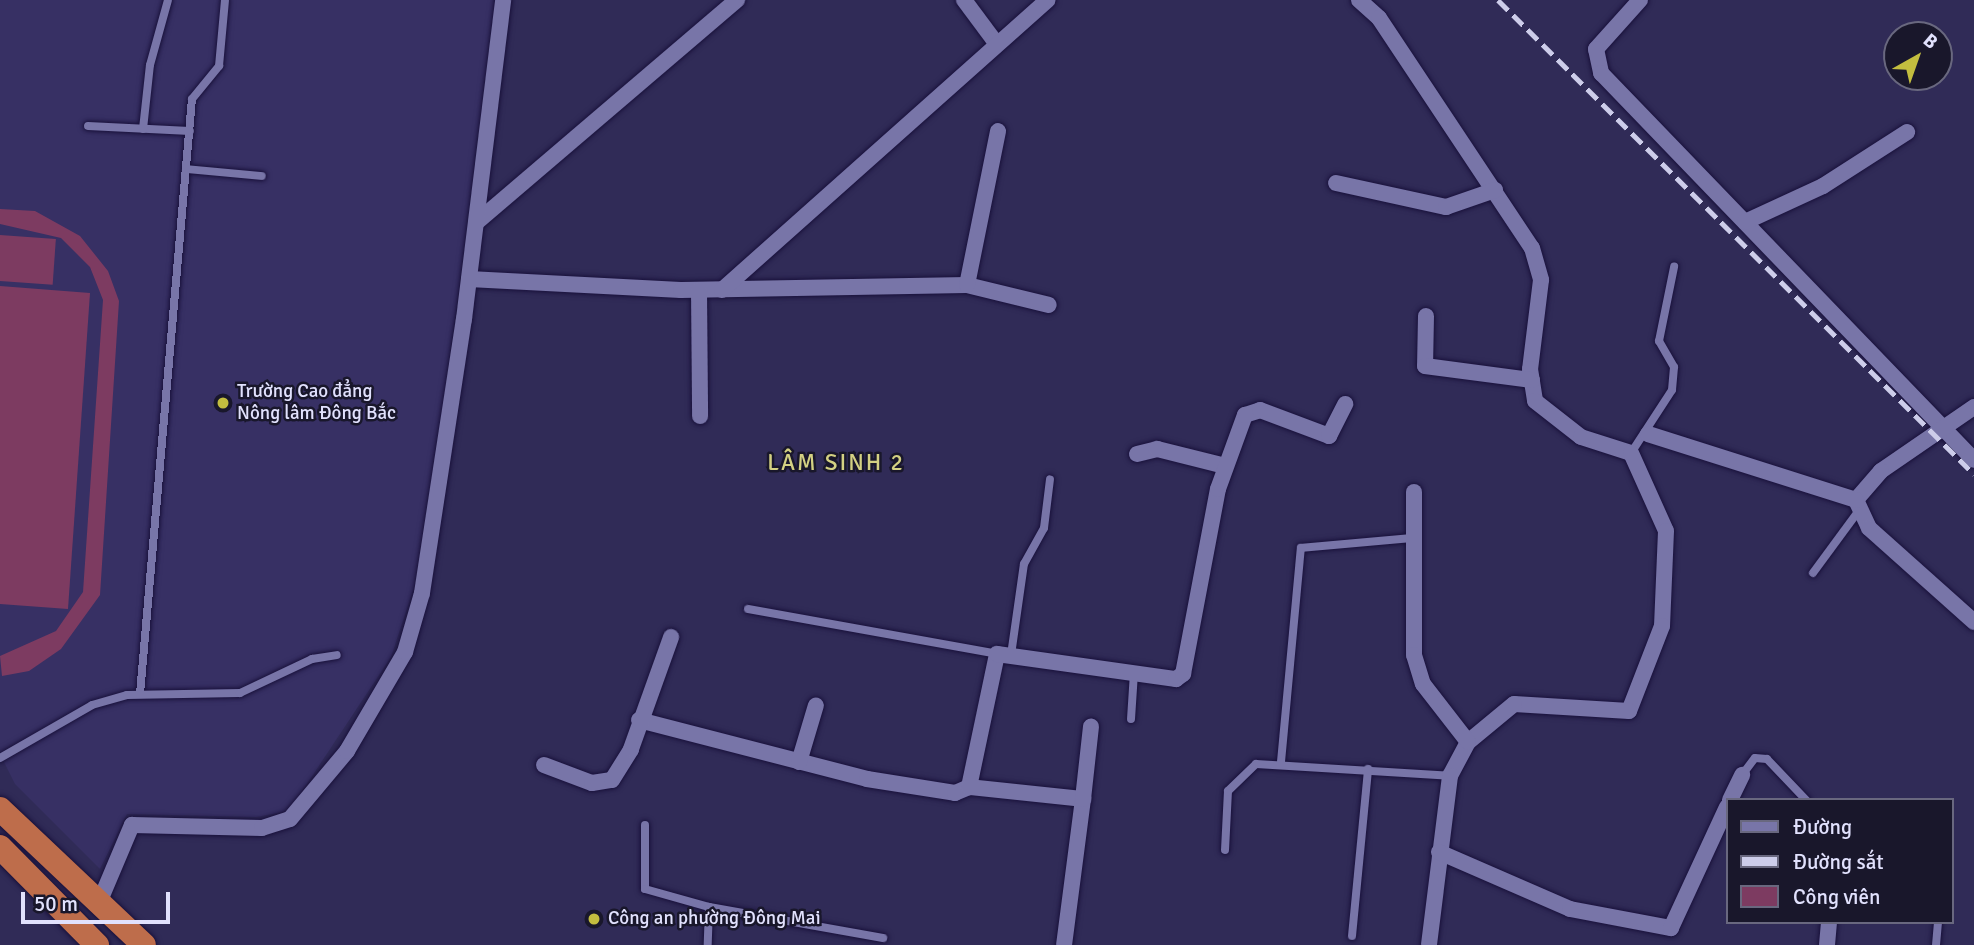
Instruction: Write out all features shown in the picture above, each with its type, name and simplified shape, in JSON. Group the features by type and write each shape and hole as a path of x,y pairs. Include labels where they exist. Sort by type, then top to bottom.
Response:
{"highway":[{"path":"0,809 144,945"},
{"path":"0,848 97,945"}],"street":[{"path":"99,903 132,825 277,827 320,787 376,708 405,652 422,593 477,222 503,0"},
{"path":"477,222 737,0"},
{"path":"964,0 996,43"},
{"path":"722,290 1047,0"},
{"path":"1359,0 1379,18 1495,190 1538,264 1532,380 1535,401 1569,429 1631,453 1666,531 1662,626 1637,702 1629,711 1514,704 1468,741 1450,776 1429,945"},
{"path":"1640,0 1608,30 1595,60 1745,222 1974,460"},
{"path":"967,285 998,131"},
{"path":"1745,222 1823,186 1907,132"},
{"path":"1336,183 1446,207 1495,190"},
{"path":"469,279 699,290 967,285 1049,305"},
{"path":"699,290 700,416"},
{"path":"1426,316 1425,366 1532,380"},
{"path":"970,787 1004,655 1176,679 1183,674 1225,466 1251,411 1329,436 1345,404"},
{"path":"1858,505 1881,471 1942,426 1974,407"},
{"path":"1648,434 1858,505 1869,528 1974,622"},
{"path":"1136,454 1157,449 1225,466"},
{"path":"1414,492 1414,655 1423,684 1468,741"},
{"path":"544,765 592,783 611,780 639,720 671,637"},
{"path":"799,762 816,705"},
{"path":"639,720 799,762 955,793 970,787 1083,799"},
{"path":"1064,945 1091,726"},
{"path":"1731,798 1742,775"},
{"path":"1439,852 1570,909 1671,928 1726,809"},
{"path":"1827,945 1829,924"}],"lane":[{"path":"143,129 150,65 168,0"},
{"path":"140,694 192,99 219,66 225,0"},
{"path":"88,126 190,131"},
{"path":"186,169 262,176"},
{"path":"1631,453 1648,434 1674,379 1659,341 1674,267"},
{"path":"748,609 1004,655 1024,564 1044,528 1050,479"},
{"path":"1812,573 1858,505"},
{"path":"1281,762 1301,548 1414,538"},
{"path":"0,758 92,705 140,694 240,693 312,659 337,655"},
{"path":"1130,719 1134,673"},
{"path":"1742,775 1755,758 1767,759 1804,798"},
{"path":"1225,850 1228,791 1256,764 1281,762 1450,776"},
{"path":"1353,936 1368,769"},
{"path":"645,825 645,889 709,907 883,939"},
{"path":"708,945 709,907"},
{"path":"1936,945 1938,924"}],"shaded area":[{"name":"Trường Cao đẳng Nông lâm Đông Bắc","path":"0,0 498,0 422,563 391,657 289,811 256,817 127,814 100,869 15,784 0,754"}],"green space":[{"path":"0,209 35,211 80,236 108,271 119,301 100,595 61,649 29,671 2,676 0,656 56,631 83,592 103,300 90,267 61,238 0,224"},
{"path":"0,235 56,239 53,285 0,281"},
{"path":"0,286 90,293 68,609 0,604"}],"railway":[{"path":"1498,0 1974,474"}],"place":[{"name":"Trường Cao đẳng Nông lâm Đông Bắc","path":"223,403"},
{"name":"Công an phường Đông Mai","path":"594,919"}],"district":[{"name":"LÂM SINH 2","path":"836,463"}]}
